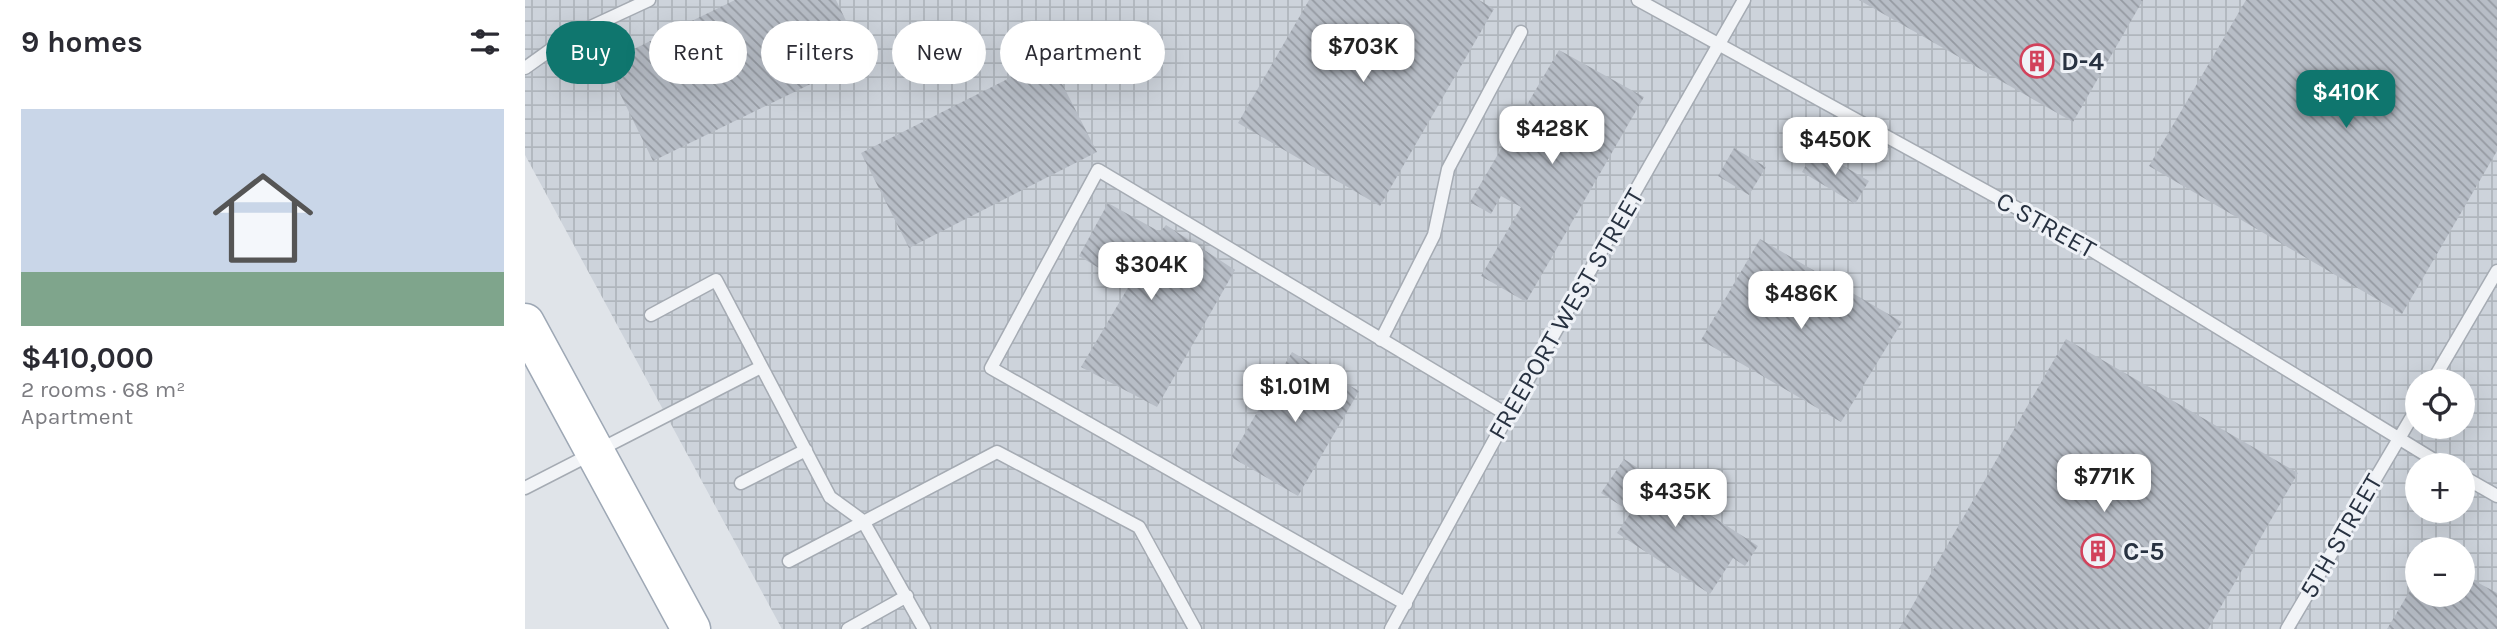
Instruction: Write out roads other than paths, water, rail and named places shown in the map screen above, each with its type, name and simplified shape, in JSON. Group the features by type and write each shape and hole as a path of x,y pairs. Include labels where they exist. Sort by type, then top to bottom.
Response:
{"main road":[{"path":"525,323 691,629"}],"lane":[{"path":"525,68 567,38 649,0"},
{"name":"C STREET","path":"1639,0 1718,46 2075,240 2422,453"},
{"name":"FREEPORT WEST STREET","path":"1391,629 1508,415 1744,0"},
{"path":"1381,340 1434,235 1448,169 1521,32"},
{"path":"1406,604 991,368 1098,170 1508,415"},
{"path":"2440,369 2497,271"},
{"path":"651,315 716,280 830,497 863,522 924,629"},
{"path":"525,488 761,366"},
{"name":"5TH STREET","path":"2287,629 2405,428"},
{"path":"741,483 806,450"},
{"path":"789,561 997,453 1139,527 1195,629"},
{"path":"2475,483 2497,496"},
{"path":"848,629 907,596"}],"place":[{"name":"D-4","path":"2037,61"},
{"name":"C-5","path":"2098,551"}]}
